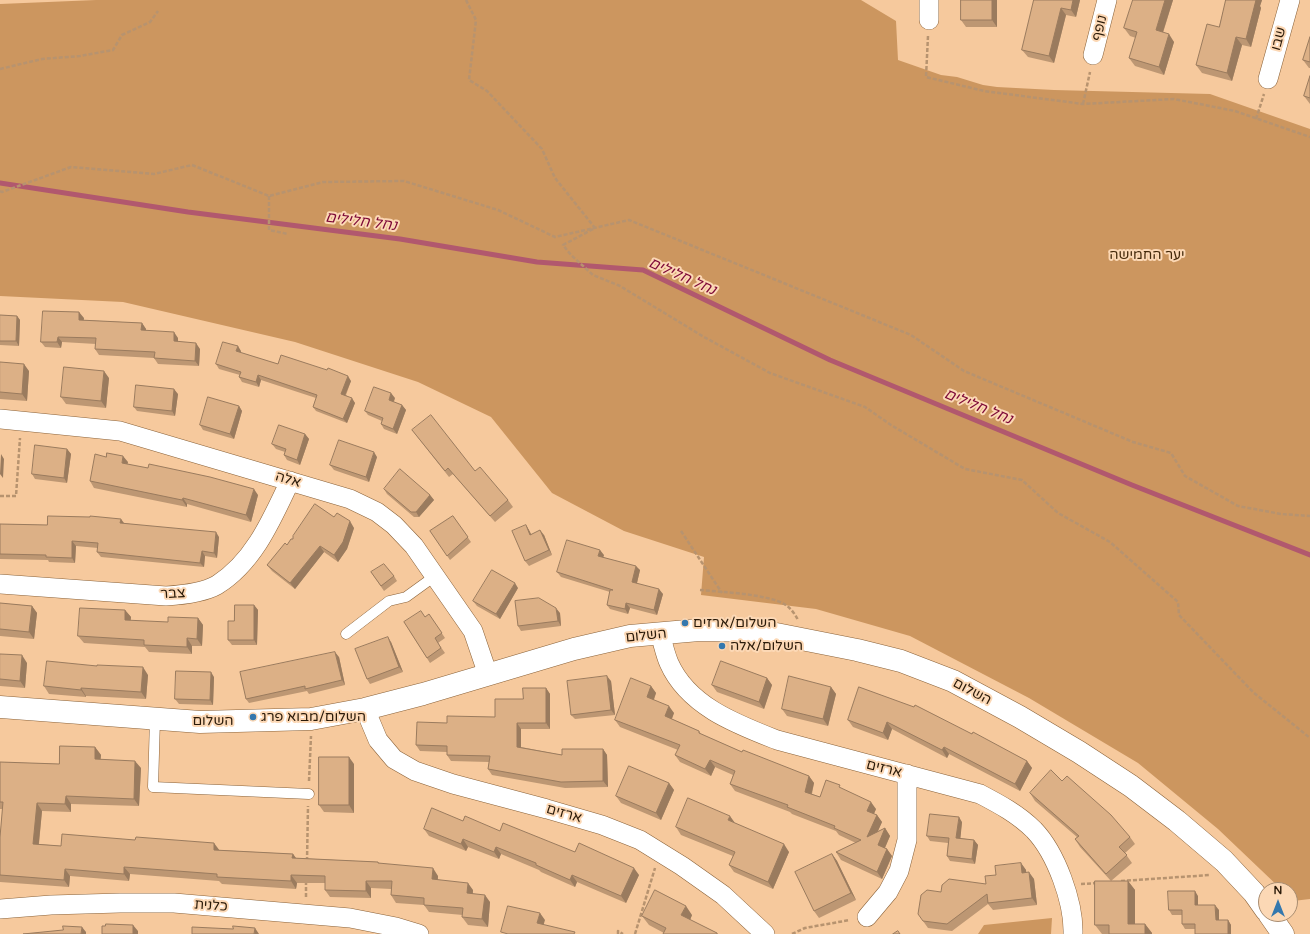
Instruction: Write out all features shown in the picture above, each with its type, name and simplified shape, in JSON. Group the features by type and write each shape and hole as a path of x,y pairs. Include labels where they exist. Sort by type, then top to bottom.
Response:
{"street":[{"path":"929,0 929,20"},
{"name":"נופף","path":"1094,56 1107,0"},
{"name":"שבו","path":"1268,79 1290,0"},
{"name":"אלה","path":"0,418 120,431 350,499 377,512 394,525 414,546 473,631 488,674"},
{"name":"צבר","path":"0,584 166,596 190,594 216,586 235,570 253,551 273,518 290,481"},
{"name":"השלום","path":"0,707 200,722 311,719 365,709 423,694 574,649 630,636 699,630 761,631 901,661 953,681 1020,717 1073,748 1131,786 1177,821 1224,861 1258,899"},
{"name":"ארזים","path":"660,634 668,662 677,678 690,693 706,706 745,728 777,740 980,794 1008,809 1034,830 1051,854 1065,885 1070,908 1073,934"},
{"name":"ארזים","path":"365,709 378,740 394,759 415,772 602,825 640,840 682,866 723,895 765,934"},
{"path":"866,917 888,892 899,871 907,840 907,774"},
{"name":"כלנית","path":"0,909 74,904 174,903 350,918 396,927 419,934"},
{"path":"1275,922 1283,934"}],"lane":[{"path":"346,634 389,601 406,597 435,576"},
{"path":"155,719 153,787 309,794"}],"path":[{"path":"466,0 476,20 468,80 488,91 542,150 555,178 595,228"},
{"path":"0,69 42,59 80,56 113,50 122,35 150,22 158,11"},
{"path":"929,20 926,77 984,91 1083,104 1174,99 1235,111 1310,137"},
{"path":"1083,104 1094,56"},
{"path":"1256,119 1268,79"},
{"path":"0,192 71,167 154,174 192,165 269,196 324,182 404,181 498,210 555,237 629,220 911,335 964,371 1133,442 1170,453 1185,476 1238,506 1281,514 1310,516"},
{"path":"269,196 269,230 288,234"},
{"path":"595,228 563,245 571,255 593,275 620,286 704,338 770,373 865,407 891,425 965,469 1022,480 1058,513 1110,542 1178,602 1179,615 1253,692 1310,738"},
{"path":"0,496 16,496 20,441"},
{"path":"681,531 722,592"},
{"path":"700,590 762,598 784,604 796,614 798,620 799,638"},
{"path":"307,866 311,719"},
{"path":"635,934 660,852"},
{"path":"1119,881 1235,873"},
{"path":"305,914 306,874"},
{"path":"1065,885 1103,882"},
{"path":"792,934 805,928 866,917"},
{"path":"618,934 618,931 624,934"}],"green space":[{"name":"יער החמישה","path":"96,0 861,0 896,21 898,60 941,75 957,77 983,85 997,87 1210,94 1310,129 1310,899 1298,900 1298,882 1274,882 1218,829 1138,763 1029,698 910,636 816,609 701,595 704,557 624,531 552,493 491,417 418,382 295,342 123,302 0,296 0,4"},
{"path":"1052,918 1051,934 978,934 984,925"}],"building":[{"path":"961,0 992,0 992,20 961,20"},
{"path":"1034,0 1073,0 1071,10 1061,8 1049,56 1022,50"},
{"path":"1133,0 1165,0 1156,30 1169,34 1159,67 1129,58 1137,32 1124,28"},
{"path":"1226,0 1256,0 1246,39 1236,37 1227,73 1196,65 1207,24 1219,27"},
{"path":"1310,37 1310,62 1303,60"},
{"path":"1310,76 1310,98 1304,96"},
{"path":"43,311 79,312 79,320 142,323 141,330 174,332 174,341 196,343 195,361 154,358 155,352 95,349 96,338 58,337 57,342 41,342"},
{"path":"0,315 17,316 16,341 0,341"},
{"path":"223,342 238,346 236,351 278,364 281,355 327,370 328,368 348,376 341,394 352,398 343,419 313,407 317,395 258,375 256,382 239,377 241,372 216,364"},
{"path":"0,362 24,364 22,394 0,392"},
{"path":"64,367 104,371 101,401 61,397"},
{"path":"136,385 174,389 172,411 134,407"},
{"path":"374,387 391,393 389,400 402,405 393,429 381,424 383,418 365,411"},
{"path":"208,397 239,406 230,434 200,425"},
{"path":"431,415 475,471 480,467 508,500 490,516 448,468 445,471 412,430"},
{"path":"279,425 305,434 297,460 284,455 286,449 272,444"},
{"path":"339,440 374,452 366,477 330,465"},
{"path":"35,445 67,449 64,478 32,474"},
{"path":"107,453 123,456 122,463 148,468 149,464 210,477 254,489 246,515 183,498 182,500 90,481 95,454 106,457"},
{"path":"400,469 430,495 416,512 411,512 384,489"},
{"path":"315,504 334,517 337,513 350,521 343,542 334,555 320,546 290,583 267,565 285,543 287,545 291,539 293,539 293,536"},
{"path":"48,516 90,516 121,519 120,523 216,532 214,553 202,551 200,563 97,552 98,543 72,541 72,558 46,557 46,555 0,554 0,524 47,525"},
{"path":"453,516 468,537 447,556 430,531"},
{"path":"526,525 530,535 540,530 549,550 525,561 512,531"},
{"path":"567,540 600,550 598,556 636,566 632,582 659,589 654,610 626,603 625,609 607,605 610,590 613,590 557,572"},
{"path":"384,564 394,576 381,586 371,572"},
{"path":"492,570 515,583 496,614 473,601"},
{"path":"539,598 556,608 558,621 518,626 515,601"},
{"path":"0,603 32,606 29,632 0,629"},
{"path":"235,605 254,605 254,640 228,640 228,621 234,621"},
{"path":"80,608 125,610 125,620 168,622 168,617 198,618 197,639 187,638 187,647 144,645 144,640 78,636"},
{"path":"421,611 425,617 429,614 442,633 435,638 441,648 427,658 404,622"},
{"path":"388,637 399,667 367,679 355,649"},
{"path":"335,652 342,680 305,689 305,686 246,699 240,672"},
{"path":"0,654 22,655 20,681 0,679"},
{"path":"47,661 97,666 143,667 141,692 81,688 81,690 44,686"},
{"path":"721,661 767,678 759,702 712,685"},
{"path":"176,671 211,672 210,700 175,699"},
{"path":"607,676 611,710 571,715 567,681"},
{"path":"789,676 831,687 823,719 782,709"},
{"path":"631,678 651,686 647,697 669,706 665,716 742,752 743,750 809,776 805,792 820,797 826,780 840,785 839,787 871,802 867,811 877,815 867,837 885,828 878,845 887,849 877,872 836,852 861,840 834,828 835,826 787,807 788,805 730,784 735,771 710,760 705,769 675,755 680,745 615,720"},
{"path":"859,687 914,707 915,705 972,734 973,732 1027,761 1015,784 944,747 942,750 887,722 883,733 848,720"},
{"path":"523,688 546,688 546,723 517,723 517,747 562,755 562,749 603,749 603,781 561,782 488,769 490,756 447,755 447,746 416,745 417,722 447,723 447,716 495,717 495,699 523,699"},
{"path":"60,746 95,747 95,759 135,761 134,799 66,796 65,804 37,803 33,844 61,846 62,834 135,840 136,837 214,843 214,850 293,854 292,858 378,862 433,868 432,879 468,883 467,893 485,895 482,919 462,917 463,908 424,905 424,898 391,895 392,881 366,881 366,891 325,890 325,876 291,875 291,881 217,877 217,874 124,867 124,874 65,869 64,880 0,875 0,837 3,802 0,802 0,762 59,764"},
{"path":"319,757 349,757 349,805 319,805"},
{"path":"629,766 669,783 656,813 616,796"},
{"path":"1051,770 1062,781 1067,776 1111,815 1130,837 1119,847 1127,855 1106,874 1075,839 1079,836 1030,793"},
{"path":"688,798 730,816 728,820 784,844 768,882 729,865 735,852 676,827"},
{"path":"432,808 463,821 465,816 500,831 503,823 575,852 579,843 634,868 621,896 572,875 570,880 536,865 536,863 496,847 494,852 463,839 461,844 424,829"},
{"path":"930,814 959,817 956,838 974,840 972,859 947,856 949,838 927,836"},
{"path":"832,854 851,893 814,911 795,872"},
{"path":"1021,863 1022,873 1029,872 1032,898 988,903 987,894 947,924 923,921 918,914 921,895 927,890 941,892 942,885 949,879 986,884 985,876 996,875 995,866"},
{"path":"1095,881 1128,881 1128,924 1145,924 1145,934 1109,934 1109,925 1095,925"},
{"path":"655,890 686,906 681,915 717,934 663,934 666,928 642,916"},
{"path":"1168,891 1195,891 1195,905 1215,905 1216,920 1228,920 1228,934 1195,934 1195,924 1182,924 1182,910 1169,910"},
{"path":"508,906 540,913 537,923 575,932 574,934 508,934 501,932"},
{"path":"106,924 133,925 133,934 102,934 102,926 105,926"},
{"path":"63,926 82,927 81,934 23,934 63,930"},
{"path":"233,926 255,928 254,934 192,934 192,927 233,929"},
{"path":"898,931 900,934 893,934"}],"waterway":[{"name":"נחל חלילים","path":"0,183 188,212 400,239 537,262 643,270 830,360 1132,485 1310,555"}],"place":[{"name":"השלום/ארזים","path":"685,623"},
{"name":"השלום/אלה","path":"722,646"},
{"name":"השלום/מבוא פרג","path":"253,717"}]}
